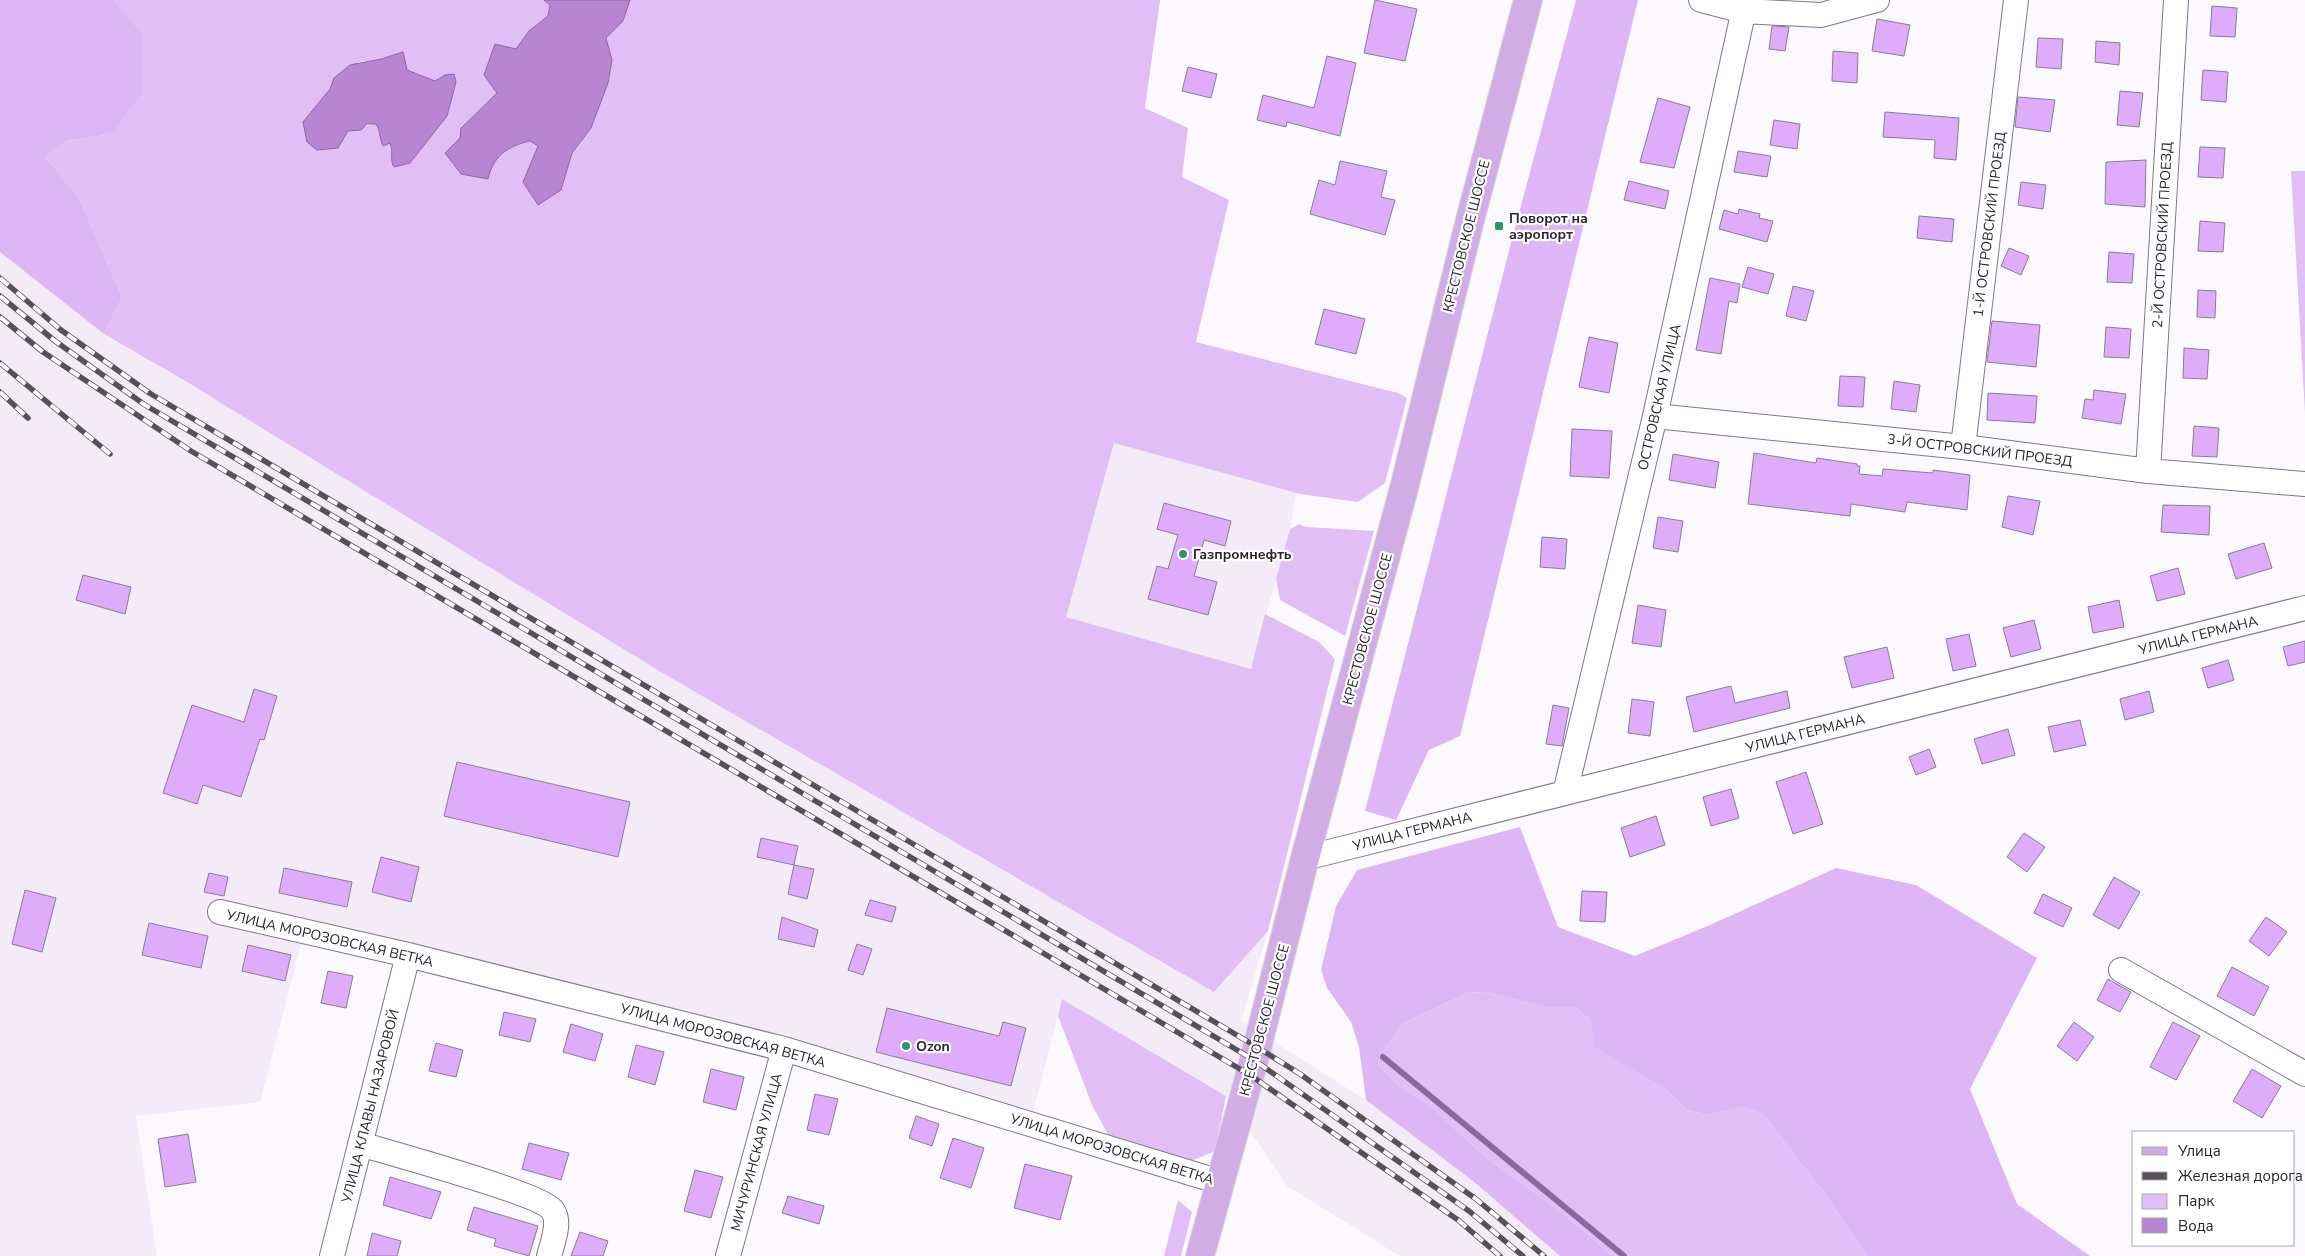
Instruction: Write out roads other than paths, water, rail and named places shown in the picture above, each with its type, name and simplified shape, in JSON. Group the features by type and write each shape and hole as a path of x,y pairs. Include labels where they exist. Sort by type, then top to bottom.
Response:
{"main road":[{"name":"КРЕСТОВСКОЕ ШОССЕ","path":"1200,1256 1254,1060 1305,858 1404,488 1469,224 1528,0"}],"street":[{"path":"1701,0 1821,15 1877,0"},
{"name":"1-Й ОСТРОВСКИЙ ПРОЕЗД","path":"1963,447 2016,0"},
{"name":"2-Й ОСТРОВСКИЙ ПРОЕЗД","path":"2148,471 2176,0"},
{"name":"ОСТРОВСКАЯ УЛИЦА","path":"1565,793 1655,416 1744,5"},
{"name":"3-Й ОСТРОВСКИЙ ПРОЕЗД","path":"1655,416 1963,447 2148,471 2305,484"},
{"name":"УЛИЦА ГЕРМАНА","path":"1305,858 2305,608"},
{"name":"УЛИЦА МОРОЗОВСКАЯ ВЕТКА","path":"220,912 408,955 784,1049 1220,1182"},
{"name":"УЛИЦА КЛАВЫ НАЗАРОВОЙ","path":"332,1256 408,955"},
{"path":"2121,970 2305,1074"},
{"name":"МИЧУРИНСКАЯ УЛИЦА","path":"728,1256 784,1049"},
{"path":"360,1144 515,1191 548,1204 556,1219 549,1256"}],"water":[{"path":"544,0 630,0 623,21 606,38 612,60 608,83 591,128 572,153 561,190 538,205 523,182 538,146 530,141 508,149 503,153 494,164 488,179 461,174 445,153 460,138 461,128 497,93 484,75 495,44 516,49 529,31 548,16 550,5"},
{"path":"403,52 407,70 435,81 445,75 454,74 456,82 447,116 410,163 394,167 390,143 383,146 376,124 367,124 361,130 348,131 338,148 317,150 307,142 303,122 330,89 334,78 350,65 381,59"}],"waterway":[{"path":"1383,1057 1624,1256"}],"railway":[{"path":"0,278 61,330 151,394 1300,1074 1476,1199 1544,1256"},
{"path":"0,296 55,341 145,405 1254,1060 1469,1211 1523,1256"},
{"path":"0,317 43,352 191,451 1250,1075 1458,1220 1500,1256"},
{"path":"0,363 110,454"},
{"path":"0,392 28,418"}],"place":[{"name":"Поворот на аэропорт","path":"1499,226"},
{"name":"Газпромнефть","path":"1183,554"},
{"name":"Ozon","path":"906,1046"}]}
